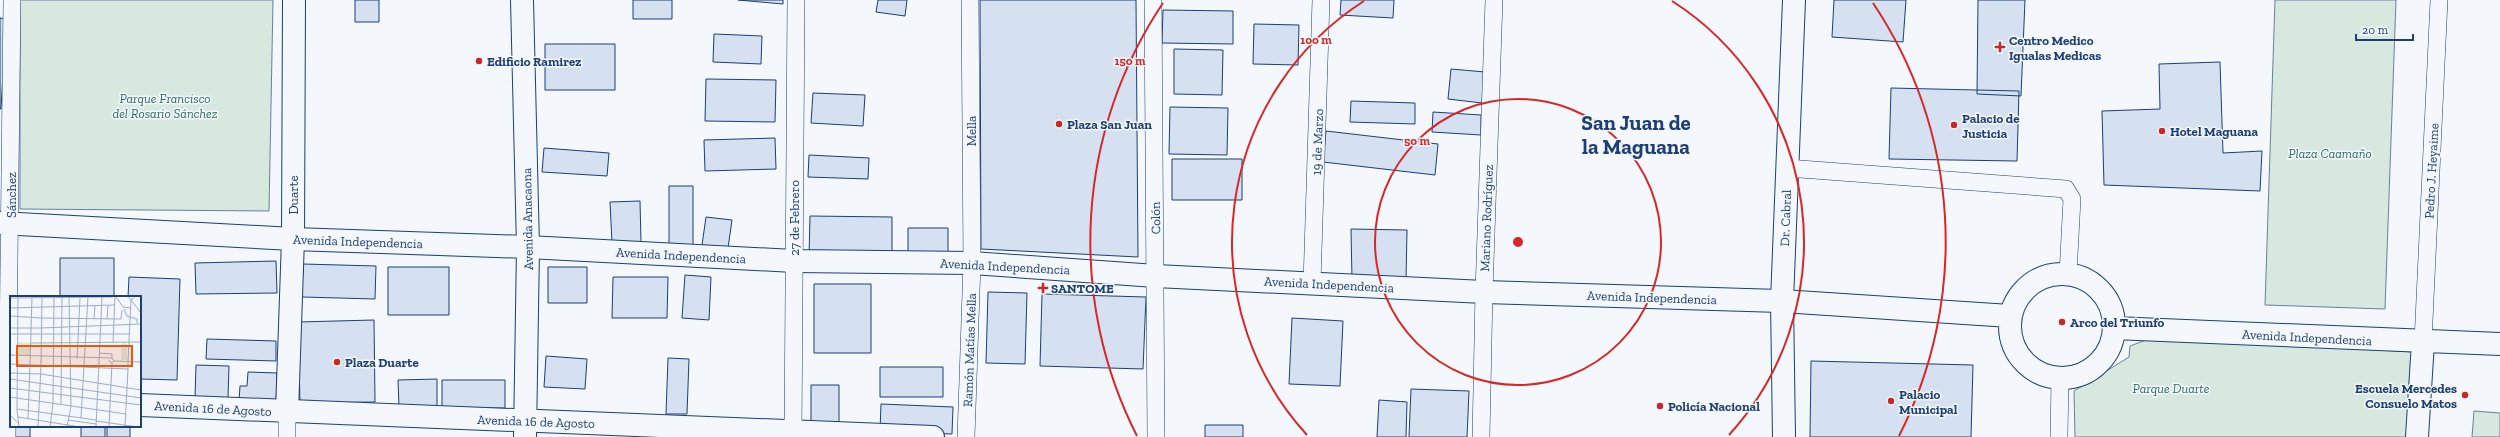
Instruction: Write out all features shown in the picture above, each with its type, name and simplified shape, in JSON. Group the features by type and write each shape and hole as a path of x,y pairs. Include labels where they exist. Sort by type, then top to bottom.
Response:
{"main road":[{"name":"Duarte","path":"287,412 293,239 294,0"},
{"name":"Avenida Anacaona","path":"522,0 528,247 525,429"},
{"name":"Dr. Cabral","path":"1784,437 1782,301 1794,0"},
{"name":"Avenida Independencia","path":"6,224 293,239 528,247 794,261 972,263 1156,276 1484,292 1782,301 2010,316"},
{"path":"2052,274 2068,274 2083,278 2096,287 2106,298 2112,313 2114,328 2111,344 2103,358 2095,365 2076,376 2060,378 2037,371 2027,365 2015,351 2010,334 2010,316 2020,295 2037,280 2052,274"},
{"name":"Avenida Independencia","path":"2114,328 2500,344"},
{"path":"2417,437 2423,342"},
{"name":"Avenida 16 de Agosto","path":"141,405 287,412 525,429 933,437"}],"street":[{"name":"Sánchez","path":"7,437 6,224 12,0"},
{"name":"27 de Febrero","path":"793,434 796,0"},
{"name":"Mella","path":"970,0 972,263"},
{"name":"Colón","path":"1153,0 1156,437"},
{"name":"19 de Marzo","path":"1312,283 1321,0"},
{"name":"Mariano Rodríguez","path":"1481,437 1484,292 1494,0"},
{"name":"Pedro J. Heyaime","path":"2423,342 2439,0"},
{"path":"1787,168 2066,189 2072,199 2068,274"},
{"name":"Ramón Matías Mella","path":"966,437 972,263"},
{"path":"2059,437 2060,378"},
{"name":"Duarte","path":"286,437 287,412"}],"green space":[{"name":"Parque Francisco del Rosario Sánchez","path":"20,0 273,0 269,211 20,209"},
{"name":"Plaza Caamaño","path":"2275,0 2396,0 2385,309 2265,305"},
{"name":"Parque Duarte","path":"2154,337 2412,352 2406,437 2075,437 2074,391 2129,357 2130,346"},
{"path":"2474,411 2500,413 2500,437 2472,437"}],"building":[{"path":"355,0 379,0 379,22 355,22"},
{"path":"633,0 672,0 672,19 633,19"},
{"path":"738,0 783,0 783,4"},
{"path":"878,0 907,0 905,16 876,12"},
{"name":"Plaza San Juan","path":"980,0 1136,0 1138,257 981,249"},
{"path":"1341,0 1394,0 1393,18 1340,15"},
{"path":"1834,0 1906,0 1903,42 1832,37"},
{"name":"Centro Medico Igualas Medicas","path":"1978,0 2025,0 2021,96 1977,94"},
{"path":"1163,10 1233,11 1233,44 1162,43"},
{"path":"0,18 6,19 1,109 0,109"},
{"path":"1254,24 1299,25 1298,65 1253,64"},
{"path":"714,34 762,36 761,64 713,62"},
{"path":"545,44 615,44 615,90 545,90"},
{"path":"1174,49 1223,50 1222,95 1174,94"},
{"name":"Hotel Maguana","path":"2220,62 2223,153 2262,151 2260,191 2104,185 2102,111 2160,109 2159,64"},
{"path":"1451,69 1485,72 1482,103 1448,99"},
{"path":"706,79 776,80 775,122 705,121"},
{"name":"Palacio de Justicia","path":"1891,88 2019,91 2017,161 1889,159"},
{"path":"813,93 865,95 863,126 811,123"},
{"path":"1351,101 1415,103 1415,124 1350,122"},
{"path":"1170,107 1228,108 1227,155 1169,154"},
{"path":"1433,112 1481,115 1481,135 1432,132"},
{"path":"1326,131 1438,144 1435,175 1323,162"},
{"path":"775,138 776,169 705,171 704,140"},
{"path":"544,148 609,153 607,176 542,172"},
{"path":"809,155 869,158 868,179 808,177"},
{"path":"1172,159 1242,159 1242,200 1172,200"},
{"path":"669,186 693,186 693,245 669,245"},
{"path":"640,201 641,242 612,243 610,202"},
{"path":"810,216 892,217 892,259 809,258"},
{"path":"706,217 732,220 728,248 702,245"},
{"path":"908,228 948,228 948,255 908,255"},
{"path":"1351,229 1407,230 1406,281 1352,280"},
{"path":"60,258 114,258 114,296 60,296"},
{"path":"276,261 277,293 196,294 195,263"},
{"path":"303,264 376,266 375,299 302,297"},
{"path":"388,267 449,267 449,315 388,315"},
{"path":"548,267 587,267 587,303 548,303"},
{"path":"685,275 711,277 709,320 682,318"},
{"path":"129,277 180,279 177,380 141,379 141,296 128,296"},
{"path":"613,277 668,277 667,318 612,318"},
{"path":"814,284 871,284 871,353 814,353"},
{"path":"988,292 1027,293 1025,364 986,363"},
{"path":"1042,294 1146,297 1143,369 1040,366"},
{"path":"1292,318 1343,321 1340,386 1289,384"},
{"name":"Plaza Duarte","path":"374,320 375,402 300,403 298,322"},
{"path":"207,339 276,341 276,361 206,359"},
{"path":"546,356 587,359 585,389 544,387"},
{"path":"668,358 689,359 687,414 666,414"},
{"name":"Palacio Municipal","path":"1811,361 1973,365 1971,437 1810,437"},
{"path":"196,365 229,366 228,398 195,397"},
{"path":"880,367 943,367 943,397 880,397"},
{"path":"248,372 277,373 276,403 239,401 240,386 247,386"},
{"path":"437,379 437,406 399,407 398,380"},
{"path":"442,380 505,380 505,408 442,408"},
{"path":"811,385 839,385 839,422 811,422"},
{"path":"1411,389 1469,391 1467,437 1409,437"},
{"path":"1379,400 1407,402 1406,437 1377,437"},
{"path":"881,404 953,407 952,434 880,431"},
{"path":"1205,425 1243,425 1243,437 1205,437"},
{"path":"11,427 30,427 30,437 10,437"},
{"path":"81,427 105,427 105,437 81,437"},
{"path":"107,427 130,427 130,437 107,437"}],"place":[{"name":"Centro Medico Igualas Medicas","path":"2000,47"},
{"name":"Edificio Ramirez","path":"479,61"},
{"name":"Plaza San Juan","path":"1059,124"},
{"name":"Palacio de Justicia","path":"1954,125"},
{"name":"Hotel Maguana","path":"2162,131"},
{"name":"SANTOME","path":"1043,288"},
{"name":"Arco del Triunfo","path":"2062,322"},
{"name":"Plaza Duarte","path":"337,362"},
{"name":"Escuela Mercedes Consuelo Matos","path":"2465,395"},
{"name":"Palacio Municipal","path":"1891,401"},
{"name":"Policía Nacional","path":"1660,406"}],"district":[{"name":"San Juan de la Maguana","path":"1636,135"}]}
